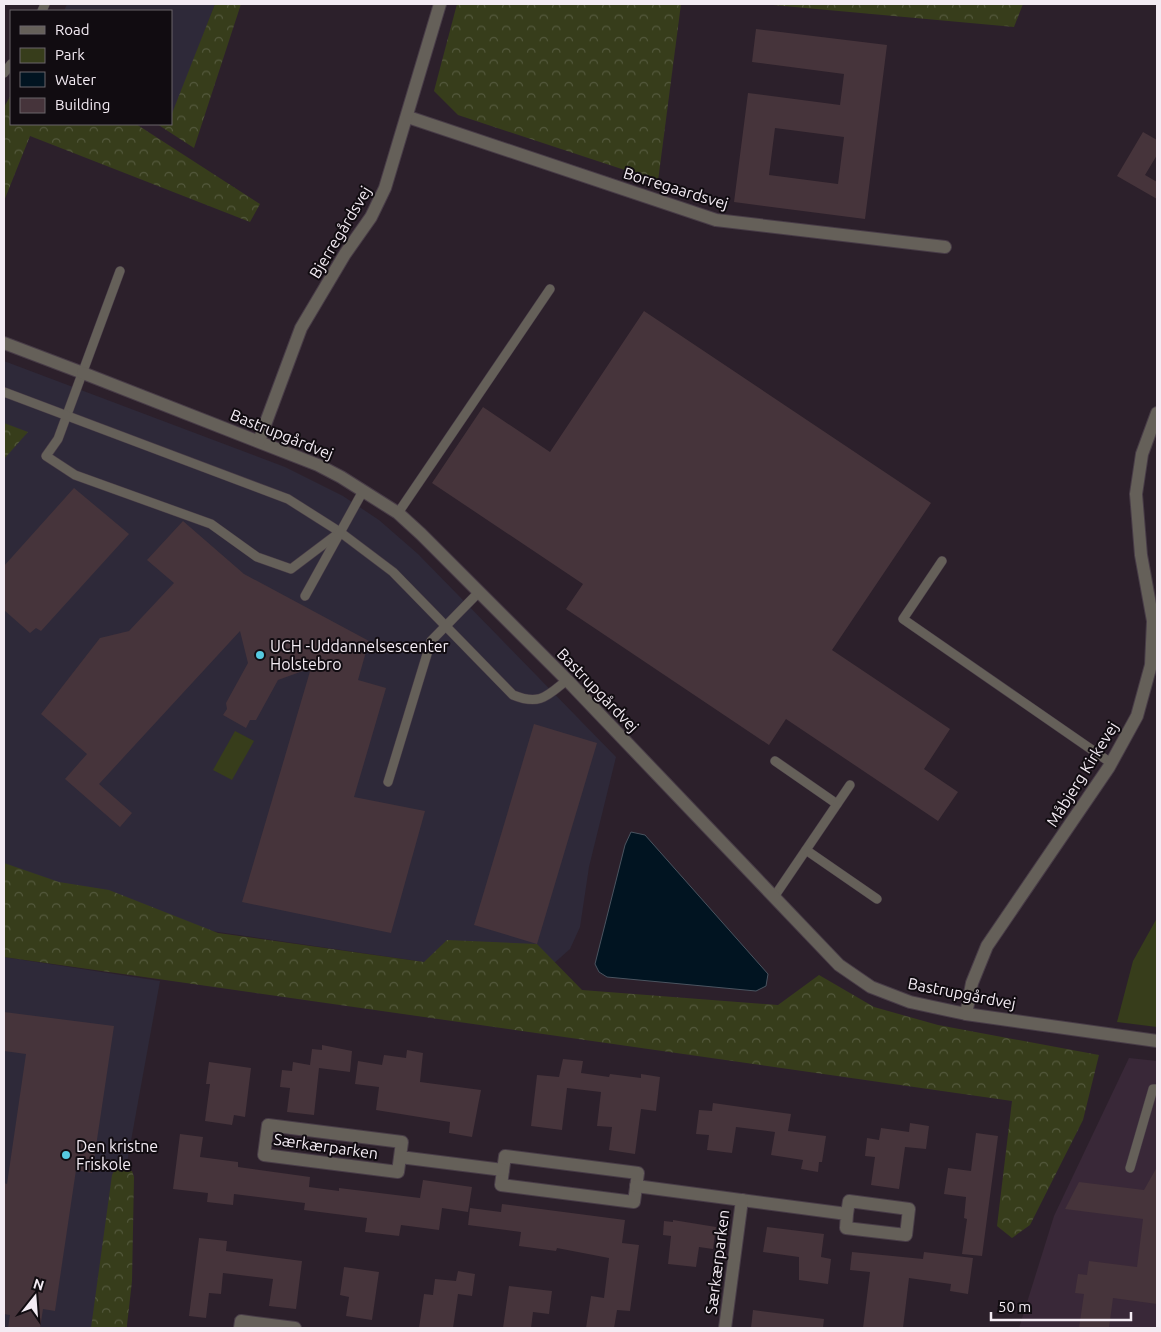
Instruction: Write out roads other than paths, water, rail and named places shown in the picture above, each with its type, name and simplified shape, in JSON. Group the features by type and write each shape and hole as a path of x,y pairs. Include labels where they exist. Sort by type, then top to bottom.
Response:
{"street":[{"name":"Bjerregårdsvej","path":"259,441 301,328 345,254 371,217 385,188 408,117 440,4"},
{"name":"Borregaardsvej","path":"408,117 716,220 945,247"},
{"name":"Bastrupgårdvej","path":"4,343 318,465 363,490 398,513 567,680 839,965 871,986 910,1002 966,1014 1157,1041"},
{"name":"Måbjerg Kirkevej","path":"966,1014 972,983 987,946 1111,763 1136,716 1151,664 1153,621 1141,556 1136,494 1142,454 1157,413"},
{"name":"Særkærparken","path":"268,1125 402,1142 400,1157 398,1172 264,1155 268,1125"},
{"path":"505,1156 638,1173 636,1186 634,1202 501,1185 505,1156"},
{"name":"Særkærparken","path":"400,1157 503,1170"},
{"name":"Særkærparken","path":"636,1186 847,1214"},
{"name":"Særkærparken","path":"725,1328 742,1200"},
{"path":"849,1201 909,1209 906,1235 846,1228 847,1214 849,1201"},
{"path":"240,1328 241,1321 295,1328"}],"lane":[{"path":"120,271 58,439 46,456 75,475 211,524 257,557 291,569 340,532"},
{"path":"398,513 550,289"},
{"path":"4,392 288,500 340,532 393,572 514,695 536,701 545,698 567,680"},
{"path":"305,596 363,490"},
{"path":"942,561 903,619 1111,763"},
{"path":"388,782 431,641 479,592"},
{"path":"774,761 837,804"},
{"path":"774,897 850,785"},
{"path":"806,850 877,899"},
{"path":"1130,1168 1154,1089 1157,1089"}],"water":[{"path":"631,832 645,835 768,974 766,986 756,991 607,977 599,972 595,964 625,845"}],"place":[{"name":"UCH -Uddannelsescenter Holstebro","path":"260,655"},
{"name":"Den kristne Friskole","path":"66,1155"}]}
